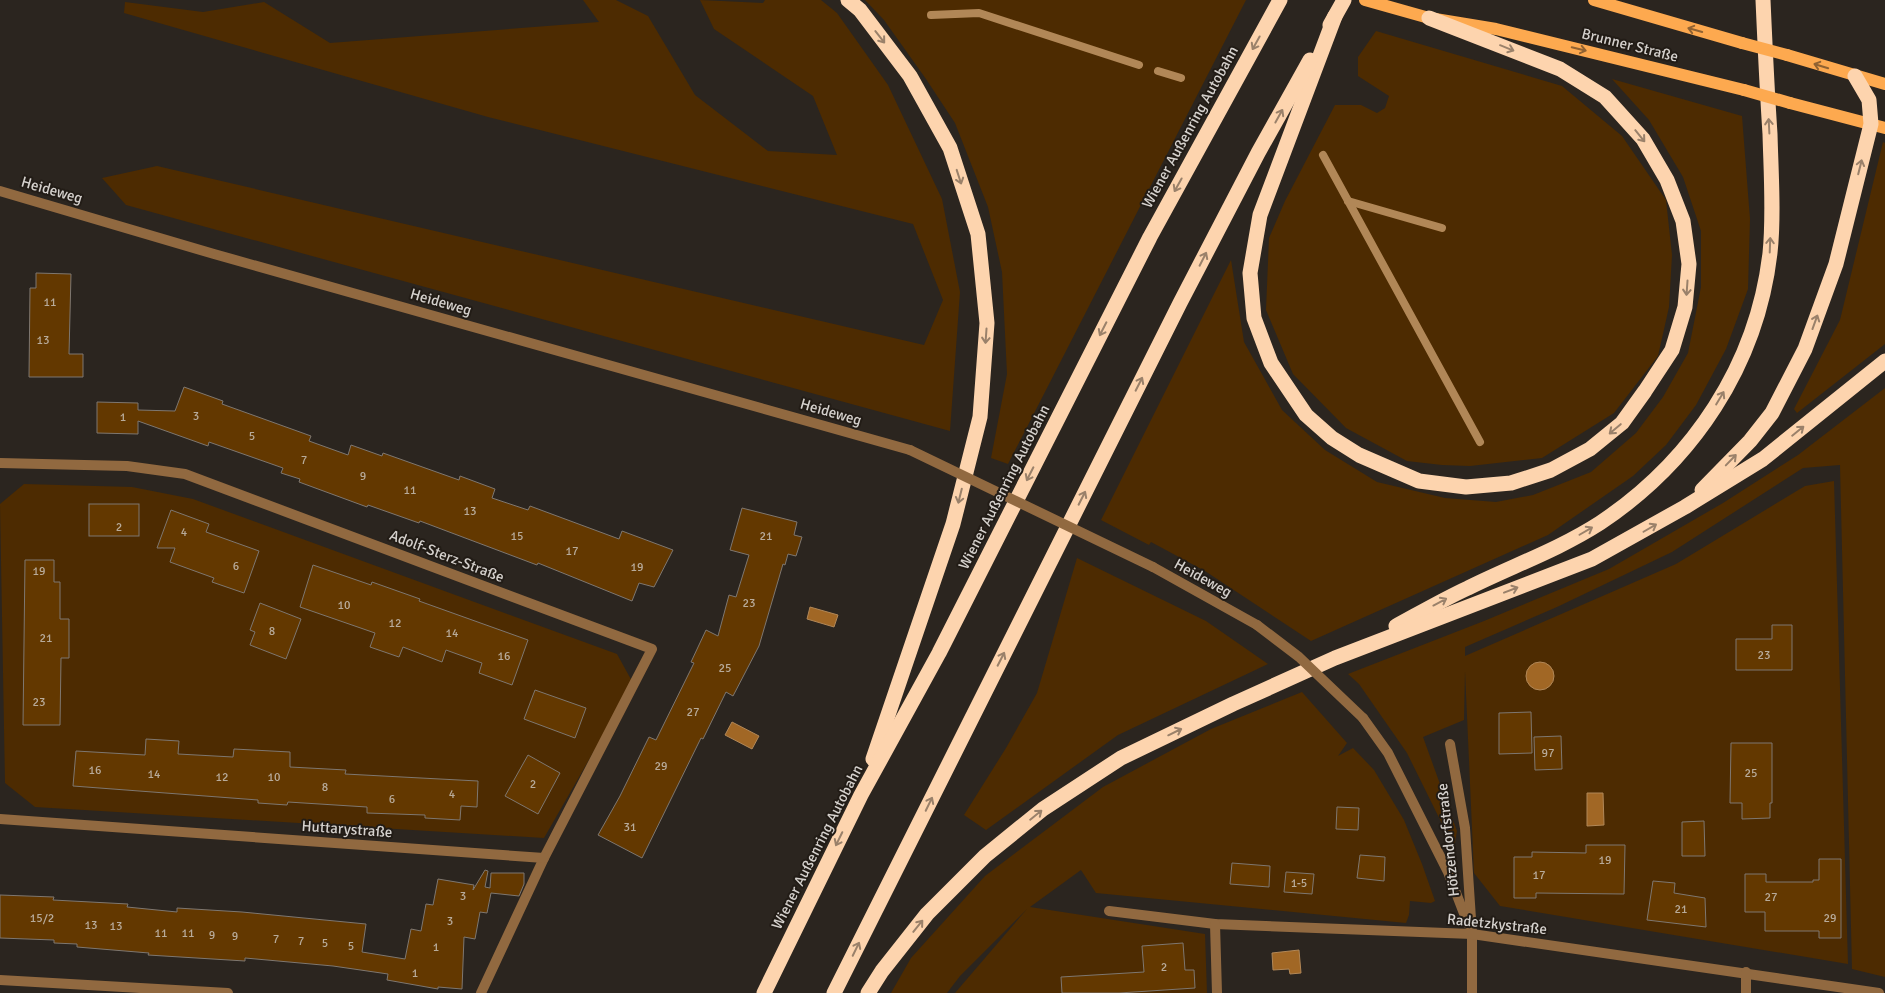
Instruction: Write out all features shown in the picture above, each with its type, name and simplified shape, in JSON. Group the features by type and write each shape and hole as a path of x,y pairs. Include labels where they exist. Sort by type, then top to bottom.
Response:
{"highway":[{"path":"848,0 860,10 910,76 950,148 978,234 987,323 980,418 953,524 861,795"},
{"name":"Wiener Außenring Autobahn","path":"764,993 861,795 939,654 1150,237 1280,0"},
{"path":"834,993 1180,303 1258,153 1344,0"},
{"path":"1335,658 1468,588 1545,554 1600,523 1658,478 1704,425 1737,370 1758,314 1770,252 1772,175 1763,0"},
{"path":"1335,16 1260,215 1250,273 1254,318 1271,363 1306,415 1332,438 1359,455 1419,481 1466,487 1511,483 1551,470 1590,449 1622,422 1646,391 1672,350 1685,307 1688,264 1682,221 1667,180 1643,139 1605,97 1560,68 1429,18"},
{"path":"1685,508 1750,441 1772,413 1805,349 1836,264 1878,126 1869,100 1855,76"},
{"path":"868,993 882,971 927,914 984,856 1042,809 1121,758 1233,704 1335,658 1592,559 1685,508 1763,459 1885,361"}],"main road":[{"name":"Brunner Straße","path":"1365,0 1429,18 1496,29 1744,90 1878,126"},
{"name":"Brunner Straße","path":"1594,0 1885,84"}],"street":[{"name":"Heideweg","path":"0,191 214,254 910,450 1154,567 1257,625 1300,657 1362,718 1388,753 1414,804 1448,872 1472,934"},
{"name":"Adolf-Sterz-Straße","path":"0,463 127,466 185,474 652,649 544,858"},
{"name":"Hötzendorfstraße","path":"1450,744 1465,828 1472,934 1472,993"},
{"name":"Huttarystraße","path":"0,819 544,858"},
{"path":"481,993 544,858"},
{"name":"Radetzkystraße","path":"1109,911 1214,924 1472,934 1746,972 1879,993"},
{"path":"1214,924 1218,993"},
{"path":"1746,972 1746,993"},
{"path":"0,980 228,993"}],"shaded area":[{"path":"583,0 616,0 648,16 695,95 768,151 837,155 813,96 714,29 700,0 763,3 765,0 821,0 837,13 888,85 942,199 960,292 950,431 126,205 102,178 157,166 924,345 943,300 913,224 488,117 124,13 125,2 203,12 264,2 330,43 599,22"},
{"path":"865,0 1246,0 1008,464 991,458 1007,374 1002,272 988,207 955,123 884,20"},
{"path":"1376,31 1562,86 1622,136 1666,200 1672,255 1669,307 1658,356 1614,413 1542,458 1470,466 1407,461 1346,428 1293,374 1266,310 1269,238 1285,201 1335,105 1361,105 1377,113 1385,108 1389,96 1358,76 1358,57"},
{"path":"1612,79 1742,116 1750,219 1748,289 1726,349 1696,405 1666,445 1633,476 1548,535 1311,641 1205,571 1151,542 1149,545 1101,520 1231,260 1244,342 1282,410 1325,450 1377,482 1445,498 1496,502 1533,495 1591,472 1636,433 1663,397 1688,353 1701,287 1701,231 1683,177 1649,120"},
{"path":"1883,142 1885,143 1885,344 1797,413 1794,409 1840,320"},
{"path":"1885,388 1885,977 1852,969 1840,465 1803,468 1672,552 1557,607 1465,647 1465,656 1676,564 1805,486 1834,481 1848,964 1500,906 1474,873 1465,671 1464,720 1423,737 1457,831 1454,848 1407,753 1359,684 1348,674 1484,621 1609,569 1723,503 1798,455"},
{"path":"24,484 132,487 193,499 617,654 633,683 544,838 35,807 5,783 0,504"},
{"path":"1077,558 1206,621 1268,664 1118,735 986,830 964,815 1006,748 1037,693"},
{"path":"810,607 838,615 834,627 807,619"},
{"path":"1540,662 1550,666 1554,676 1550,686 1540,690 1530,686 1526,676 1530,666"},
{"path":"1302,692 1347,743 1338,756 1353,748 1374,770 1404,820 1435,901 1431,903 1410,901 1409,915 1406,923 1096,893 1081,870 1030,907 1205,934 1207,993 955,993 1027,909 960,976 947,993 891,993 911,958 985,876 1103,787 1211,729"},
{"path":"732,722 759,736 752,749 725,735"},
{"path":"1587,793 1603,793 1604,825 1587,826"},
{"path":"1299,950 1301,973 1290,974 1289,969 1273,970 1272,953"}],"building":[{"path":"36,273 71,274 69,354 83,354 83,377 29,377 30,288 36,288"},
{"path":"184,387 223,401 222,404 311,436 309,441 348,455 351,445 382,456 383,453 459,480 460,476 495,489 492,498 528,510 530,506 619,539 622,531 673,550 654,587 639,583 632,601 538,563 537,565 420,521 419,523 368,505 367,507 299,482 300,479 281,473 283,468 209,442 208,446 138,421 138,434 97,433 97,402 138,403 138,410 175,411"},
{"path":"89,504 139,504 139,536 89,536"},
{"path":"742,508 797,522 794,535 802,537 796,556 788,554 785,565 783,564 759,646 733,696 726,692 703,739 701,738 642,858 598,835 620,796 649,737 656,740 694,663 691,662 706,630 718,636 729,595 736,597 749,555 730,550"},
{"path":"171,510 209,524 206,532 259,551 244,593 212,582 214,578 170,562 175,548 157,548"},
{"path":"25,560 54,560 54,582 60,582 60,619 69,619 69,658 61,658 60,725 23,725"},
{"path":"313,565 371,585 372,582 528,640 512,685 479,673 482,663 446,650 442,662 403,647 399,657 370,647 375,633 300,607"},
{"path":"260,603 301,619 286,659 250,645 255,632 250,630"},
{"path":"1772,625 1792,625 1792,670 1736,670 1736,639 1772,639"},
{"path":"535,690 586,708 575,738 524,719"},
{"path":"1531,712 1532,753 1499,754 1499,713"},
{"path":"1561,736 1562,769 1535,770 1534,737"},
{"path":"146,739 179,741 178,754 233,757 234,749 290,752 290,767 346,770 345,774 478,781 477,807 461,806 460,820 425,818 425,815 367,813 367,807 288,802 287,805 258,803 258,800 73,786 76,751 145,755"},
{"path":"1731,743 1772,743 1772,803 1770,803 1770,818 1742,819 1742,803 1730,803"},
{"path":"528,755 560,773 538,814 505,796"},
{"path":"1337,807 1359,808 1358,830 1336,829"},
{"path":"1704,821 1705,856 1682,856 1682,822"},
{"path":"1586,845 1625,845 1624,894 1536,893 1536,898 1514,898 1514,857 1532,857 1532,852 1586,853"},
{"path":"1360,855 1385,857 1384,881 1357,878"},
{"path":"1819,859 1841,859 1841,938 1819,938 1819,931 1765,931 1765,912 1745,912 1745,874 1766,874 1766,882 1813,882 1813,880 1819,880"},
{"path":"1232,863 1270,866 1269,887 1230,884"},
{"path":"485,870 488,871 485,887 490,888 491,873 524,873 524,884 519,896 491,893 487,913 480,912 475,939 464,937 462,989 438,987 438,989 387,980 388,974 333,966 245,958 245,961 148,955 149,953 77,947 77,944 54,943 54,940 0,938 0,895 54,897 53,900 128,904 127,907 177,912 177,908 242,912 366,924 362,952 405,959 411,929 421,931 426,904 433,905 438,879 474,885 473,890"},
{"path":"1286,872 1314,874 1312,894 1284,892"},
{"path":"1653,881 1675,883 1674,893 1705,898 1706,927 1647,920"},
{"path":"1183,943 1185,970 1194,970 1195,988 1119,993 1062,993 1061,977 1144,972 1142,946"}],"waterway":[{"path":"931,15 979,13 1139,65"},
{"path":"1158,71 1181,78"},
{"path":"1323,155 1480,442"},
{"path":"1348,201 1442,228"}]}
